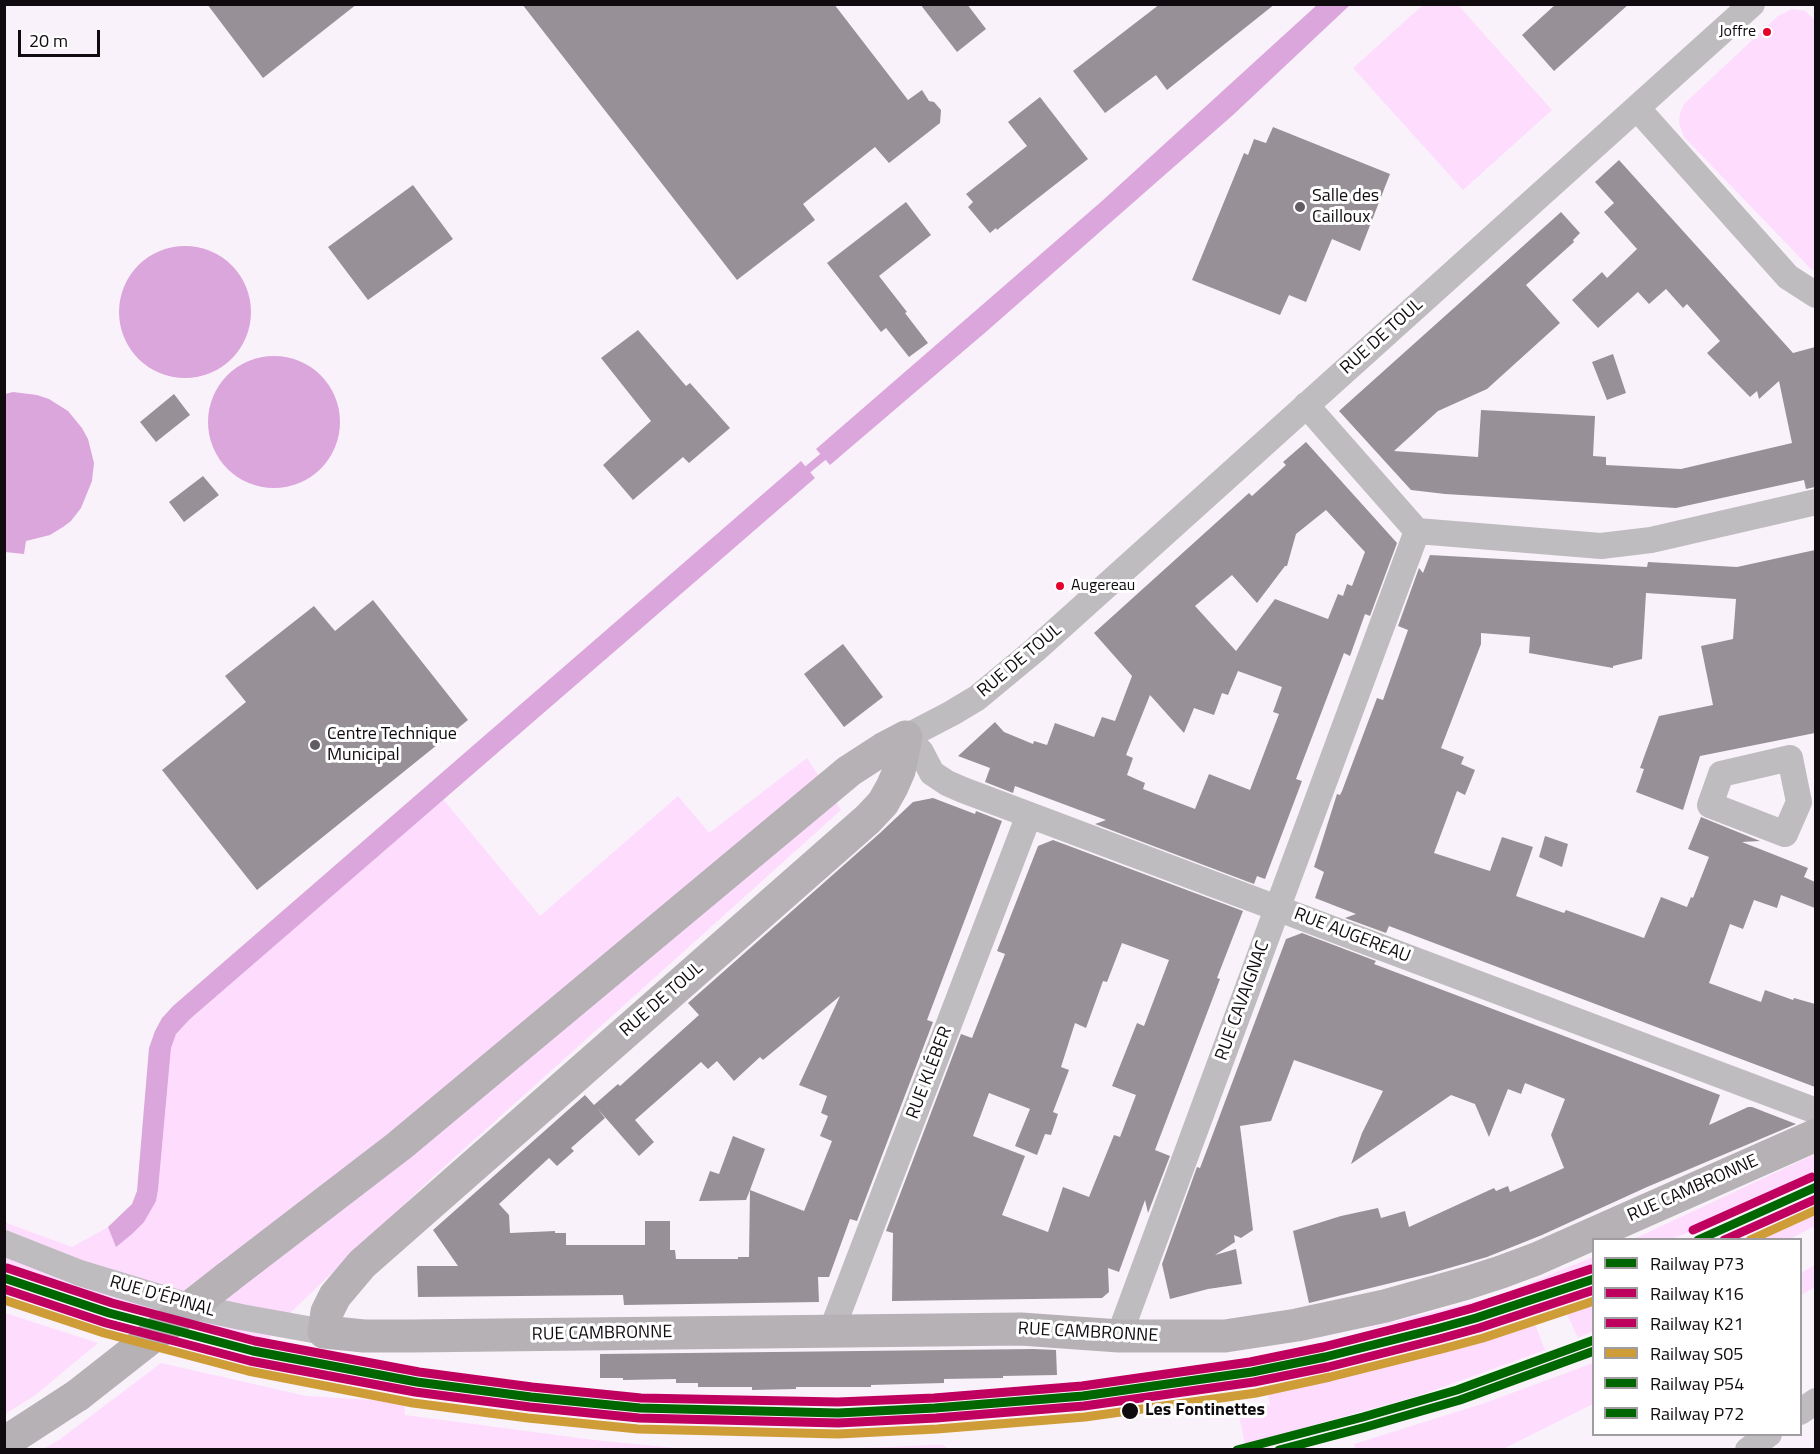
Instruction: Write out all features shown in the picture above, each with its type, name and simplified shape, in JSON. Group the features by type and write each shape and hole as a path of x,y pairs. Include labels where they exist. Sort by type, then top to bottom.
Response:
{"street":[{"name":"RUE DE TOUL","path":"324,1332 327,1312 335,1296 362,1264 868,819 883,803 892,787 906,737 952,713 993,686 1035,650 1752,4"},
{"path":"1637,108 1788,277 1815,295"},
{"path":"1306,405 1417,531 1601,546 1651,540 1815,502"},
{"name":"RUE CAVAIGNAC","path":"1119,1336 1417,531"},
{"path":"4,1443 78,1395 399,1146 849,771 906,737"},
{"name":"RUE AUGEREAU","path":"906,737 921,752 932,773 947,783 1815,1111"},
{"name":"RUE KLÉBER","path":"831,1332 1029,815"},
{"name":"RUE CAMBRONNE","path":"324,1332 364,1336 412,1336 1021,1329 1119,1336 1198,1338 1257,1332 1385,1306 1467,1283 1536,1259 1815,1135"},
{"name":"RUE D'ÉPINAL","path":"4,1244 80,1273 186,1305 324,1332"},
{"path":"1802,1411 1815,1401"},
{"path":"1748,1449 1766,1436"}],"shaded area":[{"path":"1318,4 1350,5 1233,115 830,465 816,449 1102,201"},
{"path":"1423,5 1458,5 1552,110 1463,190 1353,68"},
{"path":"1792,9 1805,11 1815,20 1815,271 1684,137 1679,123 1684,104 1778,16"},
{"path":"185,246 210,251 231,266 246,287 251,312 246,337 231,358 210,373 185,378 160,373 139,358 124,337 119,312 124,287 139,266 160,251"},
{"path":"274,356 299,361 320,376 335,397 340,422 335,447 320,468 299,483 274,488 249,483 228,468 213,447 208,422 213,397 228,376 249,361"},
{"path":"13,392 49,399 68,411 88,439 94,463 92,481 81,508 71,521 50,535 26,541 24,554 5,552 5,394"},
{"path":"801,461 815,478 190,1019 176,1034 171,1048 156,1201 144,1222 116,1247 108,1227 132,1204 137,1191 149,1048 162,1018 173,1006"},
{"path":"807,758 841,810 434,1176 270,1332 272,1333 266,1347 41,1283 5,1268 4,1222 72,1247 108,1227 116,1246 156,1201 171,1048 176,1034 190,1019 443,799 540,916 678,796 709,833"},
{"path":"1815,1154 1815,1171 1742,1210 1674,1238 1636,1238"},
{"path":"1815,1213 1815,1226 1792,1238 1762,1238"},
{"path":"1592,1257 1592,1271 1506,1301 1357,1331 1498,1296"},
{"path":"1815,1265 1815,1287 1802,1294 1802,1272"},
{"path":"1592,1305 1592,1331 1578,1338 1567,1314"},
{"path":"5,1313 98,1343 34,1396 5,1414"},
{"path":"1535,1324 1545,1350 1418,1396 1245,1444 1238,1411 1270,1405 1267,1390 1343,1376"},
{"path":"161,1363 306,1396 404,1402 405,1415 594,1440 686,1449 43,1449 59,1440"},
{"path":"1592,1363 1592,1404 1503,1449 1355,1449 1354,1444 1485,1403"},
{"path":"933,1445 943,1445 949,1449 839,1449"}],"building":[{"path":"207,4 357,4 263,78"},
{"path":"522,4 834,4 908,100 922,90 929,101 934,102 941,110 940,123 889,163 875,147 803,204 815,220 737,280"},
{"path":"920,4 967,4 986,29 957,52"},
{"path":"1160,4 1275,4 1167,90 1156,75 1105,113 1073,71"},
{"path":"1556,4 1629,4 1554,71 1522,35"},
{"path":"1040,97 1088,159 997,230 996,228 990,233 968,207 973,202 966,194 1027,146 1008,122"},
{"name":"Salle des Cailloux","path":"1273,127 1390,174 1360,251 1332,239 1306,302 1289,295 1280,315 1192,280 1244,153 1248,155 1254,139 1266,143"},
{"path":"1619,160 1793,353 1815,347 1815,487 1806,489 1804,480 1676,508 1411,490 1339,411 1561,212 1580,233 1573,240 1574,242 1526,285 1560,323 1487,389 1438,411 1394,451 1478,457 1481,410 1595,416 1593,456 1606,457 1606,465 1681,469 1792,443 1779,381 1759,399 1757,391 1750,397 1707,353 1720,341 1687,304 1683,308 1666,289 1649,304 1638,292 1598,328 1572,300 1602,272 1607,278 1637,249 1604,212 1614,203 1595,182"},
{"path":"413,185 453,239 368,300 328,247"},
{"path":"906,202 931,235 879,276 928,343 909,357 886,328 881,332 827,263"},
{"path":"638,330 686,386 690,383 730,428 689,463 683,457 633,500 603,465 651,421 601,358"},
{"path":"1613,354 1626,393 1607,400 1592,362"},
{"path":"174,394 190,415 156,442 140,422"},
{"path":"1306,442 1397,543 1370,616 1365,614 1350,656 1344,653 1296,779 1302,781 1265,879 1257,876 1254,884 1095,824 1106,820 1015,786 1013,793 985,782 990,768 958,756 995,722 1004,732 1033,744 1034,741 1047,745 1055,723 1094,737 1102,717 1115,721 1132,676 1094,633 1249,493 1252,496 1286,465 1283,462","holes":["1326,510 1365,552 1352,586 1347,584 1343,596 1338,594 1328,619 1275,599 1236,651 1195,606 1232,575 1257,603 1287,566 1296,534","1238,671 1282,687 1273,712 1279,714 1250,790 1209,774 1195,809 1143,789 1145,783 1127,775 1133,758 1126,755 1150,695 1184,733 1194,708 1214,715 1222,693 1228,695"]},
{"path":"203,476 219,495 184,522 169,502"},
{"path":"1815,550 1815,733 1700,756 1683,810 1636,792 1644,769 1640,768 1659,716 1713,705 1701,646 1733,639 1736,599 1646,593 1642,659 1613,666 1613,668 1529,653 1530,637 1481,633 1481,644 1441,748 1464,757 1461,764 1475,770 1465,795 1457,791 1434,853 1490,871 1502,837 1533,847 1516,896 1564,913 1566,910 1644,938 1661,897 1687,907 1691,897 1693,898 1709,857 1688,849 1701,817 1760,841 1742,842 1808,868 1804,877 1815,882 1815,908 1781,895 1777,908 1754,900 1743,929 1730,924 1709,983 1761,1002 1765,990 1793,1000 1794,998 1815,1004 1815,1087 1389,926 1386,933 1345,918 1356,914 1315,898 1324,872 1314,867 1337,794 1340,795 1342,791 1377,698 1383,700 1408,630 1398,626 1419,568 1423,573 1430,555 1647,567 1648,562 1737,567"},
{"name":"Centre Technique Municipal","path":"373,600 468,720 257,890 162,770 246,702 225,676 314,606 335,631"},
{"path":"843,644 883,697 844,727 804,674"},
{"path":"933,798 975,814 976,811 1002,821 927,1020 933,1022 857,1221 850,1219 829,1277 818,1277 819,1302 624,1305 623,1295 418,1297 417,1266 458,1266 433,1230 585,1095 594,1105 618,1084 620,1086 699,1015 688,1003 913,802","holes":["840,996 799,1085 827,1096 821,1113 828,1116 820,1136 832,1141 804,1211 750,1190 749,1257 676,1259 675,1250 670,1250 670,1221 645,1221 645,1245 566,1245 566,1233 555,1233 555,1231 510,1233 509,1215 499,1204 549,1158 557,1166 574,1151 571,1148 605,1118 597,1108 639,1156 654,1142 635,1120 701,1062 708,1069 717,1061 734,1081 760,1057 763,1060"]},
{"path":"1545,836 1568,844 1562,867 1539,857"},
{"path":"1053,840 1243,911 1217,978 1220,979 1155,1150 1170,1156 1148,1213 1145,1200 1119,1272 1108,1268 1109,1292 1102,1298 892,1301 893,1233 886,1231 961,1034 972,1038 1005,954 997,951 1038,846","holes":["1122,943 1169,960 1144,1026 1137,1023 1112,1086 1136,1095 1120,1137 1114,1135 1089,1197 1063,1187 1048,1232 1002,1215 1025,1156 973,1136 989,1093 1030,1109 1015,1146 1037,1155 1045,1134 1051,1135 1058,1114 1053,1112 1069,1070 1061,1067 1075,1023 1086,1028 1103,981 1107,982"]},
{"path":"1302,933 1376,961 1374,964 1720,1095 1709,1125 1748,1107 1796,1124 1487,1257 1309,1303 1293,1231 1341,1216 1378,1208 1381,1218 1405,1211 1409,1227 1494,1188 1496,1191 1508,1186 1510,1192 1564,1168 1551,1135 1565,1099 1525,1083 1521,1094 1508,1089 1489,1137 1475,1104 1451,1095 1351,1164 1362,1133 1383,1091 1294,1060 1271,1121 1240,1126 1253,1230 1241,1238 1234,1235 1235,1242 1215,1255 1236,1249 1242,1284 1208,1289 1170,1299 1162,1264 1197,1167 1200,1168 1286,939"},
{"path":"733,1136 765,1149 746,1200 699,1201 710,1171 719,1174"},
{"path":"1056,1350 1057,1375 944,1379 944,1383 871,1385 871,1387 796,1387 796,1389 752,1390 752,1387 698,1387 698,1383 676,1383 676,1379 600,1378 600,1354"}],"waterway":[{"path":"801,475 830,451"}],"rail line":[{"name":"K21","path":"1693,1230 1812,1177"},
{"name":"P73","path":"1702,1238 1816,1187"},
{"name":"K16","path":"1728,1238 1816,1199"},
{"name":"S05","path":"1754,1238 1816,1210"},
{"name":"K21","path":"7,1268 112,1303 255,1341 419,1372 641,1398 838,1402 934,1398 1082,1386 1250,1362 1323,1347 1433,1319 1591,1269"},
{"name":"P73","path":"4,1278 109,1313 253,1351 417,1382 640,1408 838,1413 1083,1396 1252,1372 1325,1357 1436,1329 1592,1280"},
{"name":"K16","path":"4,1289 106,1323 250,1361 415,1392 639,1418 838,1423 1084,1406 1254,1382 1328,1367 1439,1339 1592,1291"},
{"name":"S05","path":"4,1300 104,1333 248,1371 413,1403 638,1429 838,1434 937,1429 1085,1417 1256,1393 1330,1377 1483,1338 1592,1302"},
{"name":"P54","path":"1237,1450 1457,1390 1592,1341"},
{"name":"P72","path":"1279,1450 1460,1400 1592,1352"}],"place":[{"name":"Joffre","path":"1767,32"},
{"name":"Salle des Cailloux","path":"1300,207"},
{"name":"Augereau","path":"1060,586"},
{"name":"Centre Technique Municipal","path":"315,745"},
{"name":"Les Fontinettes","path":"1130,1411"}]}
